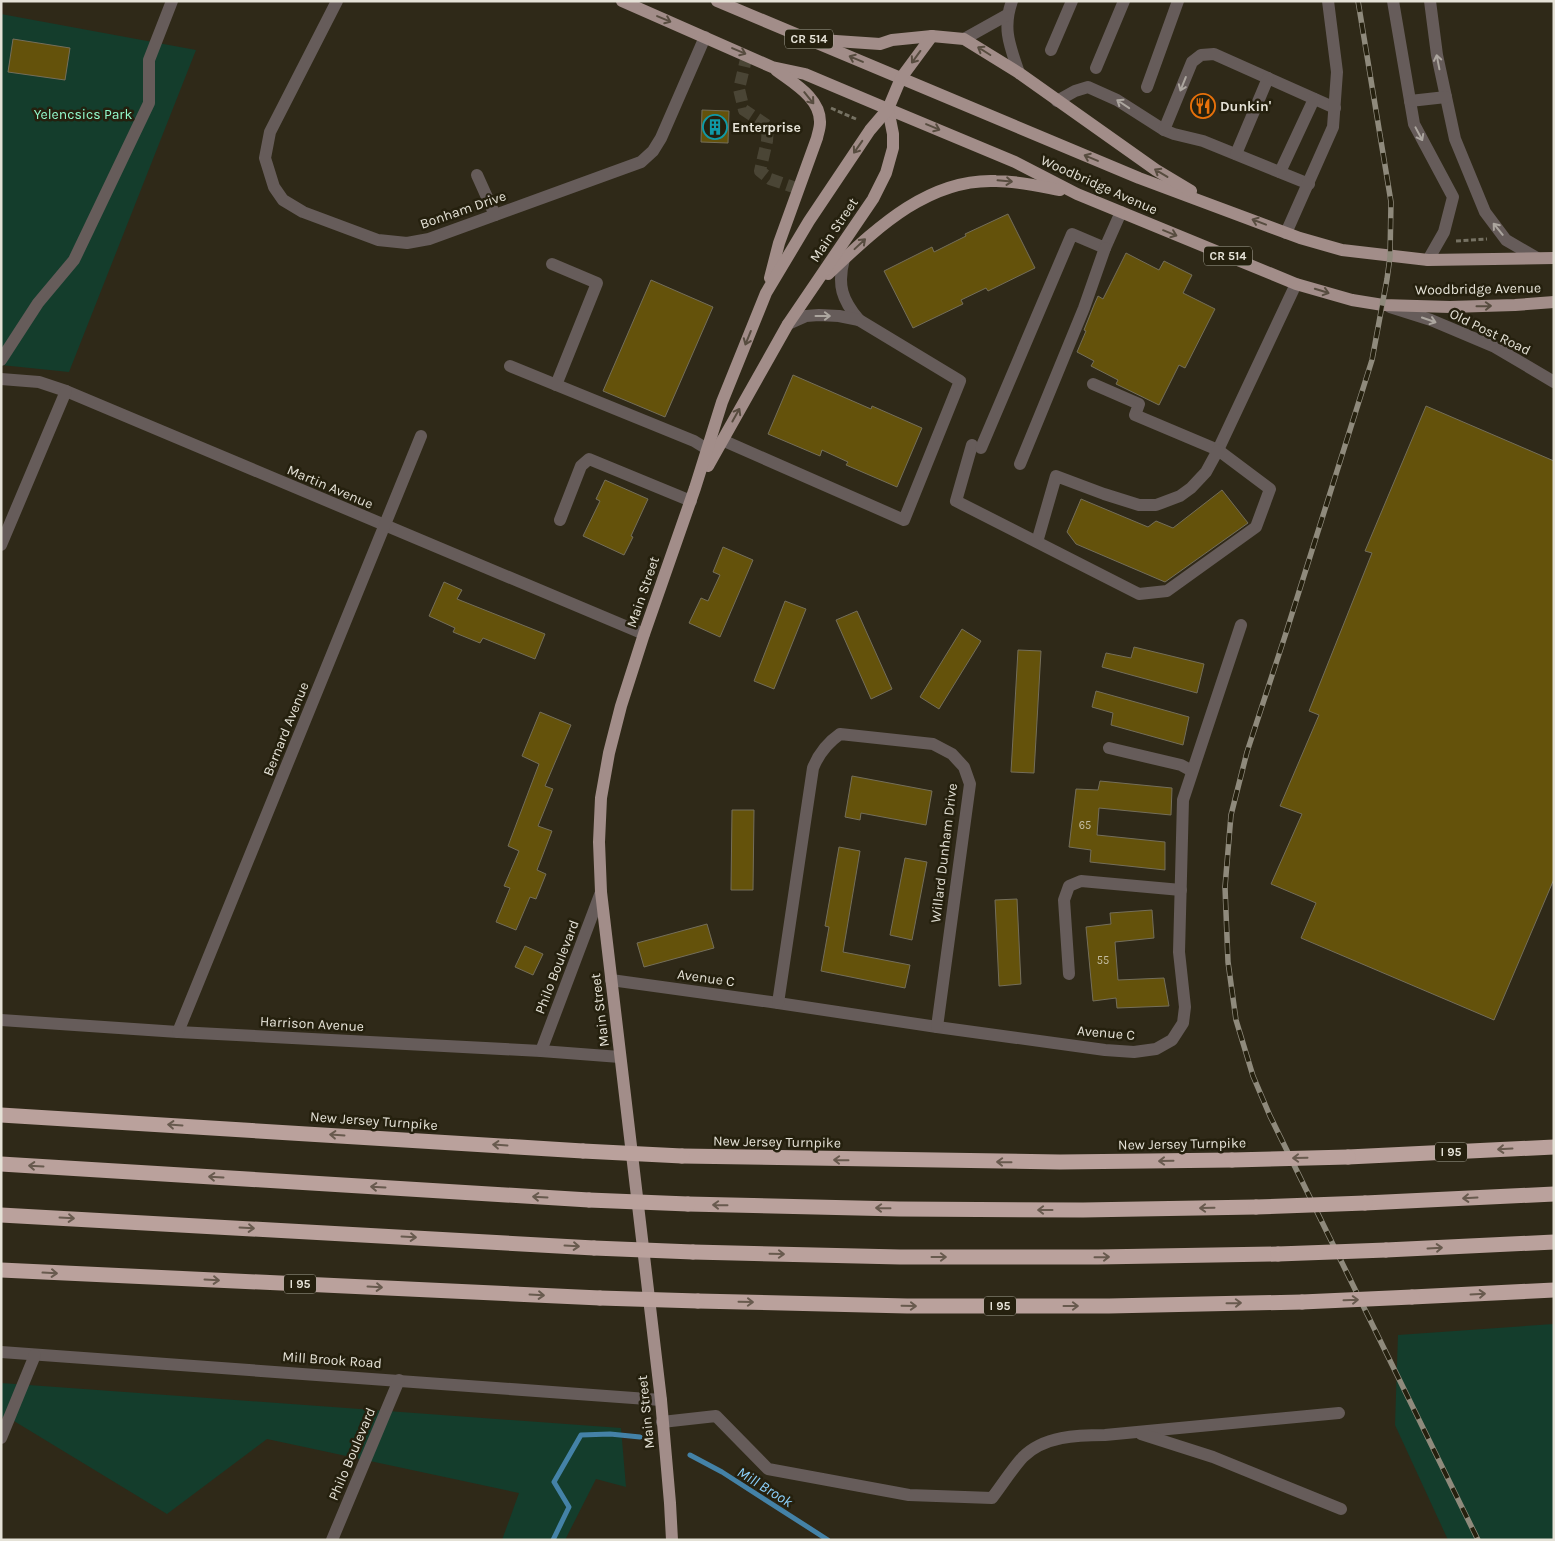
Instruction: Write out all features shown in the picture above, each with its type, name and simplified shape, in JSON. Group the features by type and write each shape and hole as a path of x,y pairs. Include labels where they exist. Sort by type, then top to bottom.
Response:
{"highway":[{"name":"New Jersey Turnpike","path":"1,1115 682,1156 1060,1162 1348,1157 1554,1147"},
{"path":"1,1164 589,1200 899,1209 1074,1210 1256,1207 1554,1194"},
{"path":"1,1215 594,1248 900,1257 1098,1257 1278,1254 1554,1242"},
{"name":"I 95","path":"1,1270 600,1298 897,1306 1079,1306 1302,1302 1554,1290"}],"main road":[{"name":"Woodbridge Avenue","path":"622,1 772,66 804,74 888,108 1015,162 1077,194 1296,284 1352,300 1383,305 1450,307 1554,302"},
{"name":"Woodbridge Avenue","path":"717,1 1129,174 1286,233 1342,250 1428,260 1554,258"},
{"path":"806,38 880,44 892,40 932,36 964,39 1019,73 1156,170 1218,207"},
{"name":"Main Street","path":"672,1540 661,1400 601,892 601,798 609,753 621,706 644,634 696,488 722,402 766,293 833,183 870,130 888,108 901,78 932,36"},
{"path":"766,293 779,243 814,147 820,122 818,108 804,91 772,66"},
{"name":"Main Street","path":"696,488 788,324 873,199 886,173 893,148 893,134 888,108"},
{"path":"812,290 878,228 909,206 936,192 967,183 995,180 1028,183 1077,194"}],"street":[{"path":"1,360 38,303 74,260 149,103 149,60 172,1"},
{"name":"Bonham Drive","path":"337,1 270,132 265,158 274,186 283,200 302,212 378,240 407,243 429,239 641,162 654,150 662,138 705,37"},
{"path":"1012,1 1007,15 1007,40 1019,73"},
{"path":"1051,50 1072,1"},
{"path":"1096,68 1124,1"},
{"path":"1147,87 1178,1"},
{"path":"1286,233 1333,127 1337,72 1328,1"},
{"path":"1393,1 1414,124 1453,197 1444,232 1428,260"},
{"path":"1430,1 1437,55 1455,139 1485,212 1506,240 1537,258"},
{"path":"964,39 1007,15"},
{"path":"1164,130 1192,62 1201,55 1214,54 1334,108"},
{"path":"1236,154 1268,78"},
{"path":"1057,101 1075,91 1088,87 1117,100 1164,130 1203,141 1308,184"},
{"path":"1410,100 1446,97"},
{"path":"1280,172 1314,99"},
{"path":"477,174 495,216"},
{"path":"1020,464 1121,212"},
{"path":"1093,384 1139,404 1135,415 1218,450 1270,489 1256,527 1167,591 1139,594 956,500 976,447 1072,234 1105,248"},
{"path":"722,440 904,520 960,381 859,320 848,307 842,291 840,274 844,259"},
{"path":"552,264 597,282 556,385"},
{"path":"1037,542 1056,476 1139,505 1156,505 1180,496 1191,488 1206,472 1218,450 1296,284"},
{"name":"Old Post Road","path":"1383,305 1431,320 1495,347 1554,382"},
{"path":"788,324 806,316 819,315 859,320"},
{"path":"510,366 694,441 707,450"},
{"name":"Martin Avenue","path":"1,379 39,382 66,391 644,634"},
{"path":"1,545 66,391"},
{"name":"Bernard Avenue","path":"178,1032 420,436"},
{"path":"560,520 581,466 589,459 691,501"},
{"name":"Avenue C","path":"611,980 778,1003 937,1028 1105,1050 1134,1052 1156,1049 1172,1040 1183,1023 1186,1007 1179,952 1183,800 1241,625"},
{"name":"Willard Dunham Drive","path":"778,1003 813,768 817,758 830,741 840,734 933,744 952,754 964,767 970,784 937,1028"},
{"path":"1109,748 1181,765 1192,771"},
{"path":"1069,974 1064,900 1069,886 1081,881 1181,890"},
{"name":"Philo Boulevard","path":"540,1052 601,892"},
{"name":"Harrison Avenue","path":"1,1020 620,1057"},
{"name":"Mill Brook Road","path":"1,1352 661,1400"},
{"path":"1,1438 35,1355"},
{"name":"Philo Boulevard","path":"332,1540 399,1380"},
{"path":"662,1422 716,1416 768,1469 909,1495 992,1498 1024,1457 1054,1440 1068,1437 1338,1413"},
{"path":"1136,1432 1213,1457 1341,1509"}],"path":[{"path":"830,108 856,119"},
{"path":"1453,241 1489,239"}],"green space":[{"name":"Yelencsics Park","path":"1,14 196,50 69,372 1,365"},
{"path":"1554,1324 1554,1540 1448,1540 1395,1425 1398,1335"},
{"path":"1,1383 621,1428 626,1487 596,1479 565,1540 502,1540 519,1493 267,1439 167,1514 9,1418 1,1417"}],"building":[{"path":"13,39 70,48 65,80 8,72"},
{"name":"Enterprise","path":"702,110 729,111 728,143 701,142"},
{"path":"1008,214 1035,268 988,291 986,288 961,300 963,304 913,328 884,271 932,247 934,252 966,236 965,234"},
{"path":"1126,253 1159,270 1164,261 1192,275 1183,293 1215,309 1185,368 1179,365 1159,405 1116,384 1118,380 1091,366 1094,361 1077,352 1098,296 1103,299"},
{"path":"651,280 713,307 665,417 603,391"},
{"path":"793,375 871,409 872,406 922,428 897,487 846,465 848,462 822,450 820,456 768,434"},
{"path":"1426,406 1554,461 1554,879 1494,1020 1301,938 1316,903 1271,884 1302,814 1280,806 1319,715 1309,711 1372,553 1365,551"},
{"path":"605,480 648,499 624,555 583,536 600,501 596,499"},
{"path":"1222,490 1248,523 1165,582 1076,544 1067,532 1081,499 1148,527 1156,521 1173,528"},
{"path":"723,547 753,560 720,637 689,623 701,598 708,601 720,575 713,572"},
{"path":"444,582 462,590 457,599 545,634 535,659 483,638 480,643 453,632 455,628 429,616"},
{"path":"785,601 806,609 774,689 754,681"},
{"path":"857,611 892,689 871,699 836,620"},
{"path":"962,629 981,641 939,709 920,697"},
{"path":"1134,647 1204,664 1197,693 1102,667 1106,653 1131,658"},
{"path":"1018,650 1041,651 1034,773 1011,772"},
{"path":"1096,691 1189,717 1183,745 1111,725 1113,713 1092,707"},
{"path":"540,712 571,725 545,786 553,789 538,826 552,831 537,870 546,874 536,899 530,897 516,930 496,922 510,888 504,886 519,851 508,846 539,764 522,756"},
{"path":"852,776 932,791 926,825 861,813 860,820 845,817"},
{"path":"1100,781 1172,788 1171,815 1099,808 1097,835 1165,842 1165,870 1090,862 1091,850 1069,847 1076,789 1098,790"},
{"path":"732,810 754,810 753,890 731,890"},
{"path":"839,847 860,851 843,952 910,965 905,988 821,971 829,927 825,926"},
{"path":"905,858 927,862 912,940 890,935"},
{"path":"1017,899 1021,984 999,986 995,900"},
{"path":"1152,910 1154,938 1115,942 1118,980 1164,978 1169,1006 1117,1008 1116,998 1093,1001 1086,927 1111,924 1110,913"},
{"path":"707,924 714,948 644,967 637,943"},
{"path":"525,946 543,954 533,975 515,967"}],"waterway":[{"name":"Mill Brook","path":"553,1540 569,1507 554,1482 581,1435 610,1434 640,1437"},
{"name":"Mill Brook","path":"690,1455 722,1472 828,1540"}],"tunnel":[{"path":"747,55 739,89 744,110 768,126 767,141 760,171 770,179 799,189"}],"railway":[{"path":"1358,1 1391,202 1390,257 1372,360 1247,752 1231,815 1225,887 1228,962 1236,1020 1253,1076 1270,1116 1478,1540"}],"place":[{"name":"Dunkin'","path":"1203,106"},
{"name":"Enterprise","path":"715,127"}]}
